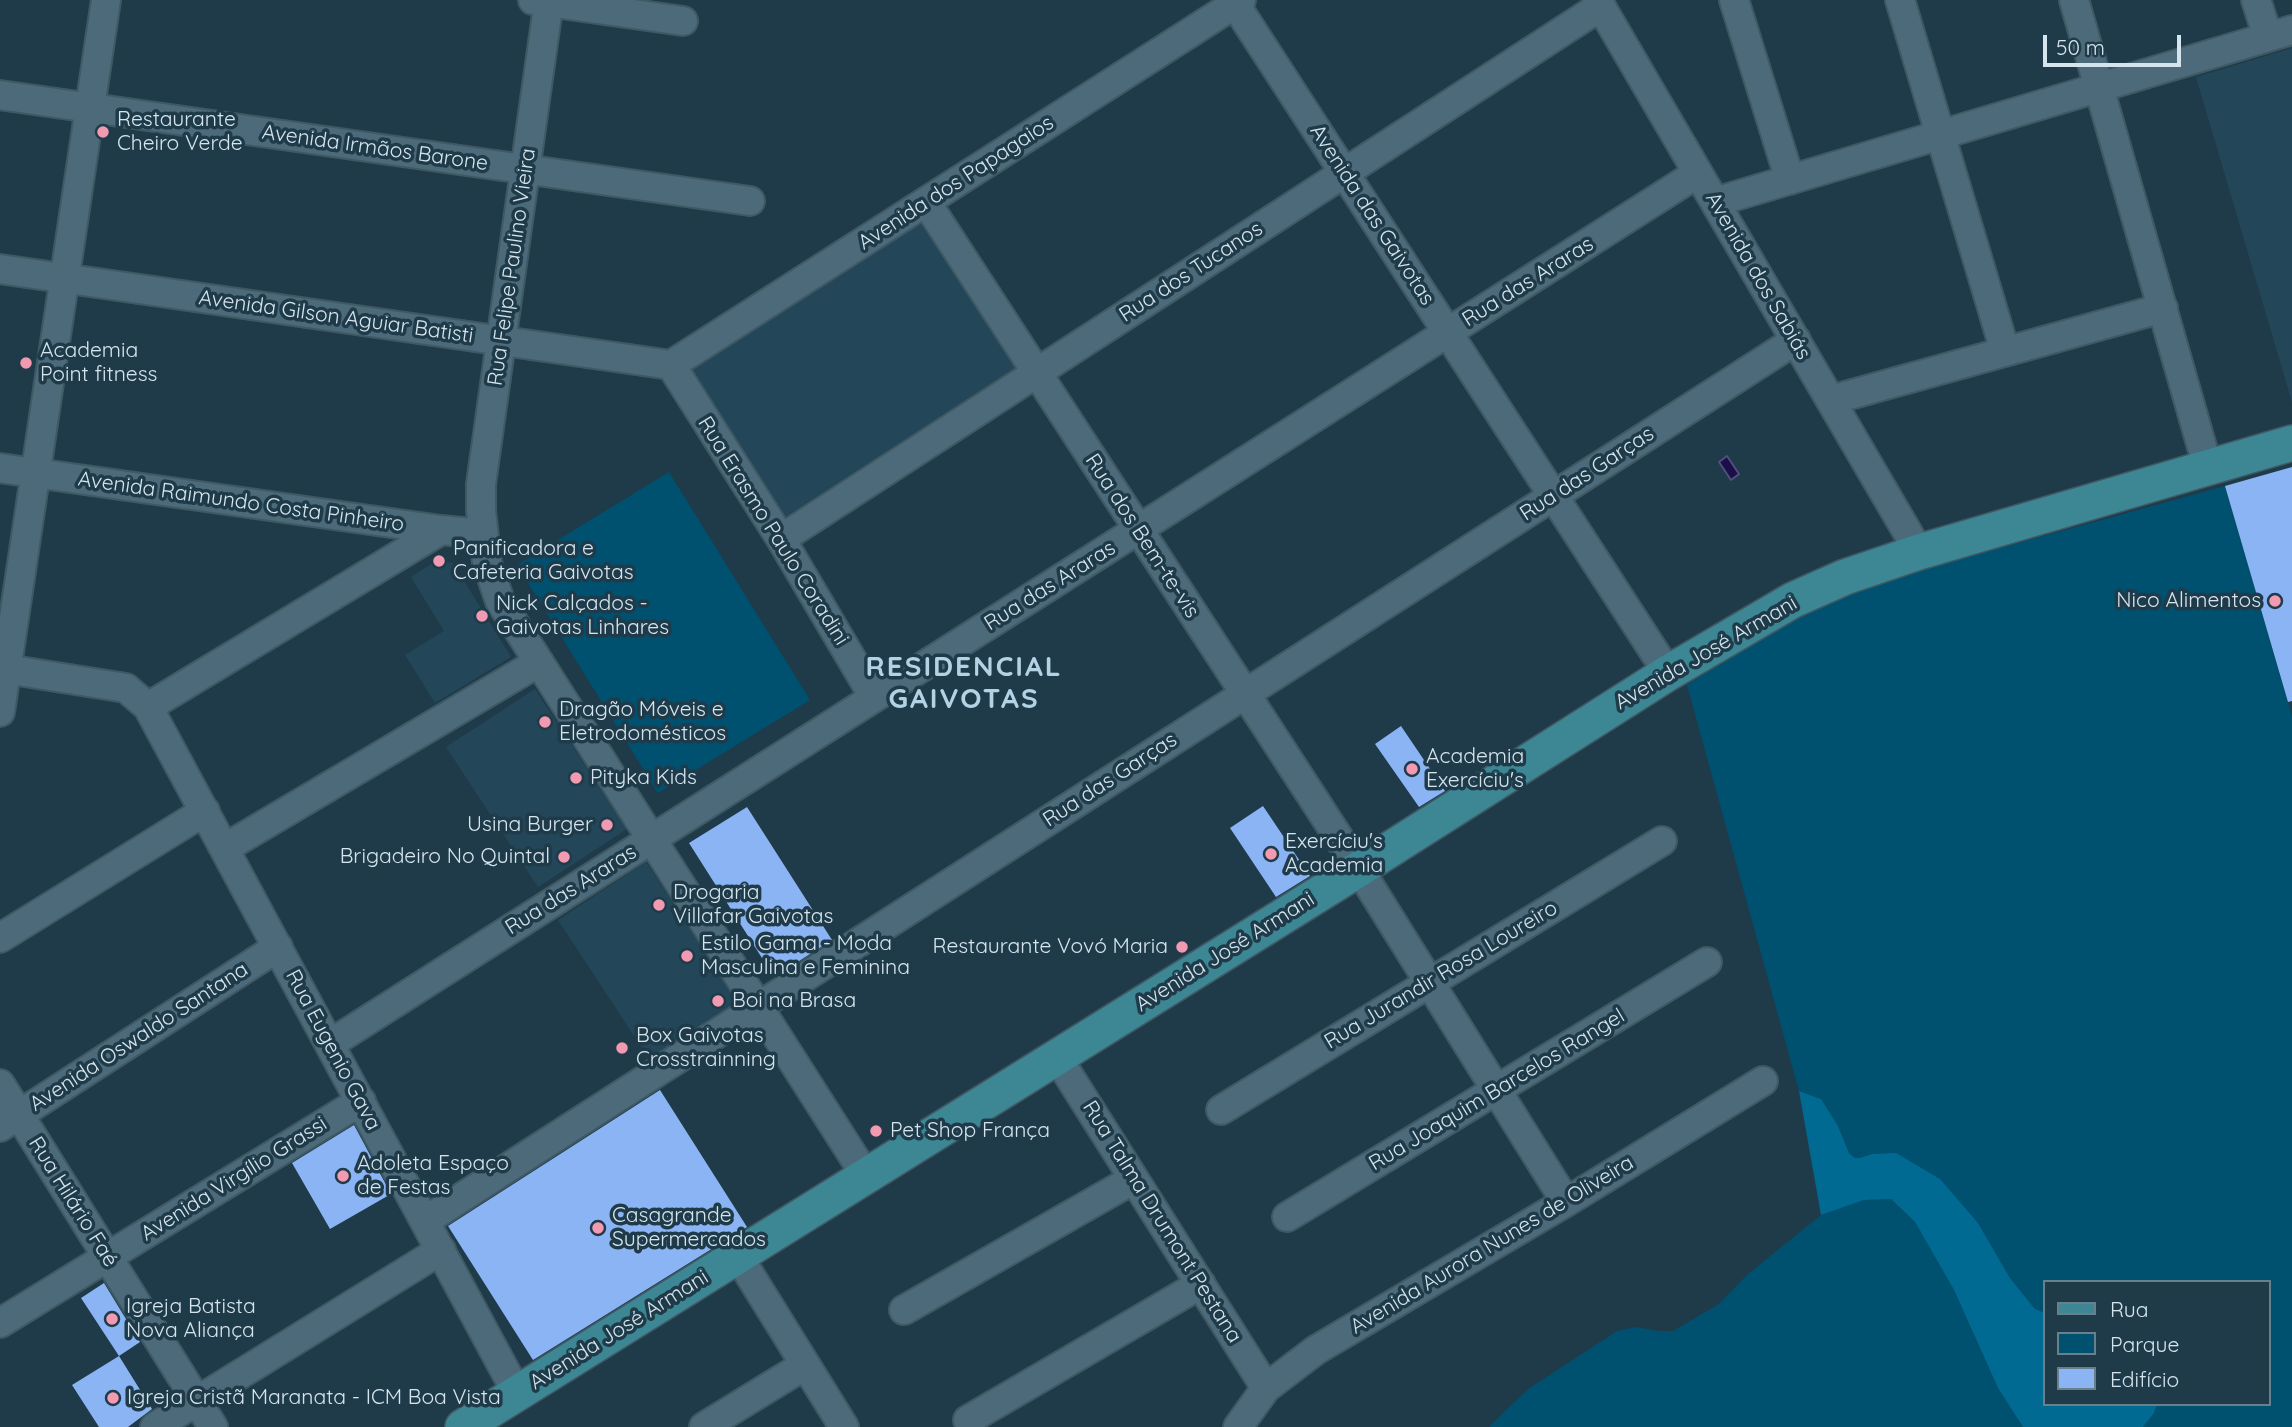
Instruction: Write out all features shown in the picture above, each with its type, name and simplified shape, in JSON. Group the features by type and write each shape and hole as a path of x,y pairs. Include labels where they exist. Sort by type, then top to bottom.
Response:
{"main road":[{"name":"Avenida José Armani","path":"463,1427 1359,869 1668,673 1793,600 1845,577 1919,552 2292,443"}],"street":[{"path":"0,712 3,669 36,473 106,0"},
{"path":"1734,0 1790,180"},
{"path":"1900,0 2005,351"},
{"path":"2074,0 2208,468"},
{"path":"1715,202 2280,33 2256,0"},
{"path":"543,1 683,21"},
{"name":"Rua Felipe Paulino Vieira","path":"543,1 526,170 481,484 487,563 500,601 866,1176"},
{"name":"Avenida das Gaivotas","path":"1238,2 1344,173 1668,673"},
{"name":"Avenida dos Papagaios","path":"671,365 1238,2"},
{"name":"Rua dos Tucanos","path":"781,539 1344,173 1599,3"},
{"name":"Avenida dos Sabiás","path":"1599,3 1919,552"},
{"name":"Avenida Irmãos Barone","path":"0,95 750,201"},
{"name":"Rua das Araras","path":"330,1044 1698,173"},
{"name":"Rua dos Bem-te-vis","path":"926,202 1359,869 1566,1202"},
{"name":"Avenida Gilson Aguiar Batisti","path":"0,269 671,365"},
{"path":"1831,400 2163,308"},
{"name":"Rua das Garças","path":"425,1221 1796,340"},
{"name":"Rua Erasmo Paulo Coradini","path":"671,365 781,539 874,697"},
{"name":"Avenida Raimundo Costa Pinheiro","path":"0,468 483,534"},
{"path":"3,669 126,688 148,707 441,530"},
{"path":"225,848 539,662"},
{"name":"Rua Eugenio Gava","path":"148,707 517,1393"},
{"path":"0,938 205,811"},
{"name":"Rua Jurandir Rosa Loureiro","path":"1221,1110 1662,841"},
{"name":"Avenida Oswaldo Santana","path":"9,1121 278,947"},
{"name":"Rua Joaquim Barcelos Rangel","path":"1287,1217 1707,962"},
{"name":"Rua Talma Drumont Pestana","path":"1057,1057 1266,1388"},
{"name":"Avenida Aurora Nunes de Oliveira","path":"1238,1427 1266,1388 1316,1350 1763,1081"},
{"name":"Rua Hilário Faé","path":"0,1084 9,1121 107,1257 213,1427"},
{"name":"Avenida Virgílio Grassi","path":"0,1323 360,1101"},
{"path":"904,1310 1134,1179"},
{"path":"155,1427 441,1250"},
{"path":"738,1256 844,1427"},
{"path":"968,1420 1201,1284"},
{"path":"704,1427 805,1365"}],"shaded area":[{"path":"2292,48 2292,402 2196,77"},
{"path":"919,221 1015,368 783,518 687,372"},
{"path":"1727,456 1739,474 1731,480 1719,462"},
{"path":"437,560 453,563 511,657 435,703 405,655 444,631 411,577"},
{"path":"535,689 627,829 538,887 446,747"},
{"path":"646,862 738,1002 650,1060 558,920"},
{"path":"1799,1091 1821,1099 1838,1126 1849,1153 1855,1158 1896,1153 1940,1179 1978,1223 2010,1278 2035,1309 2044,1313 2044,1406 2156,1406 2154,1413 2143,1427 2023,1427 1998,1388 1954,1290 1915,1222 1891,1199 1864,1200 1821,1215"}],"green space":[{"path":"669,472 810,700 658,793 517,565"},
{"path":"2225,486 2292,716 2292,1427 2143,1427 2156,1406 2271,1406 2271,1280 2044,1280 2044,1313 2036,1310 2010,1278 1978,1223 1872,1154 1855,1158 1849,1153 1838,1126 1821,1099 1799,1091 1687,685 1765,634 1847,594 1927,568"},
{"path":"1891,1199 1915,1222 1933,1253 1954,1290 1998,1388 2023,1427 1489,1427 1528,1389 1617,1331 1635,1327 1673,1331 1719,1304 1748,1274 1821,1215 1864,1200"}],"building":[{"name":"Nico Alimentos","path":"2292,467 2292,701 2288,702 2225,486"},
{"name":"Academia Exercíciu's","path":"1401,726 1445,791 1419,807 1375,744"},
{"name":"Exercíciu's Academia","path":"1263,806 1310,876 1276,897 1230,828"},
{"path":"747,807 832,940 774,977 689,843"},
{"name":"Casagrande Supermercados","path":"660,1090 747,1227 533,1360 448,1226"},
{"name":"Adoleta Espaço de Festas","path":"354,1125 391,1194 330,1229 292,1163"},
{"name":"Igreja Batista Nova Aliança","path":"104,1283 140,1342 119,1356 81,1298"},
{"name":"Igreja Cristã Maranata - ICM Boa Vista","path":"119,1356 152,1409 128,1427 99,1427 72,1385"}],"place":[{"name":"Restaurante Cheiro Verde","path":"103,132"},
{"name":"Academia Point fitness","path":"26,363"},
{"name":"Panificadora e Cafeteria Gaivotas","path":"439,561"},
{"name":"Nico Alimentos","path":"2275,601"},
{"name":"Nick Calçados - Gaivotas Linhares","path":"482,616"},
{"name":"Dragão Móveis e Eletrodomésticos","path":"545,722"},
{"name":"Academia Exercíciu's","path":"1412,769"},
{"name":"Pityka Kids","path":"576,778"},
{"name":"Usina Burger","path":"607,825"},
{"name":"Exercíciu's Academia","path":"1271,854"},
{"name":"Brigadeiro No Quintal","path":"564,857"},
{"name":"Drogaria Villafar Gaivotas","path":"659,905"},
{"name":"Restaurante Vovó Maria","path":"1182,947"},
{"name":"Estilo Gama - Moda Masculina e Feminina","path":"687,956"},
{"name":"Boi na Brasa","path":"718,1001"},
{"name":"Box Gaivotas Crosstrainning","path":"622,1048"},
{"name":"Pet Shop França","path":"876,1131"},
{"name":"Adoleta Espaço de Festas","path":"343,1176"},
{"name":"Casagrande Supermercados","path":"598,1228"},
{"name":"Igreja Batista Nova Aliança","path":"112,1319"},
{"name":"Igreja Cristã Maranata - ICM Boa Vista","path":"113,1398"}],"district":[{"name":"RESIDENCIAL GAIVOTAS","path":"964,684"}]}
